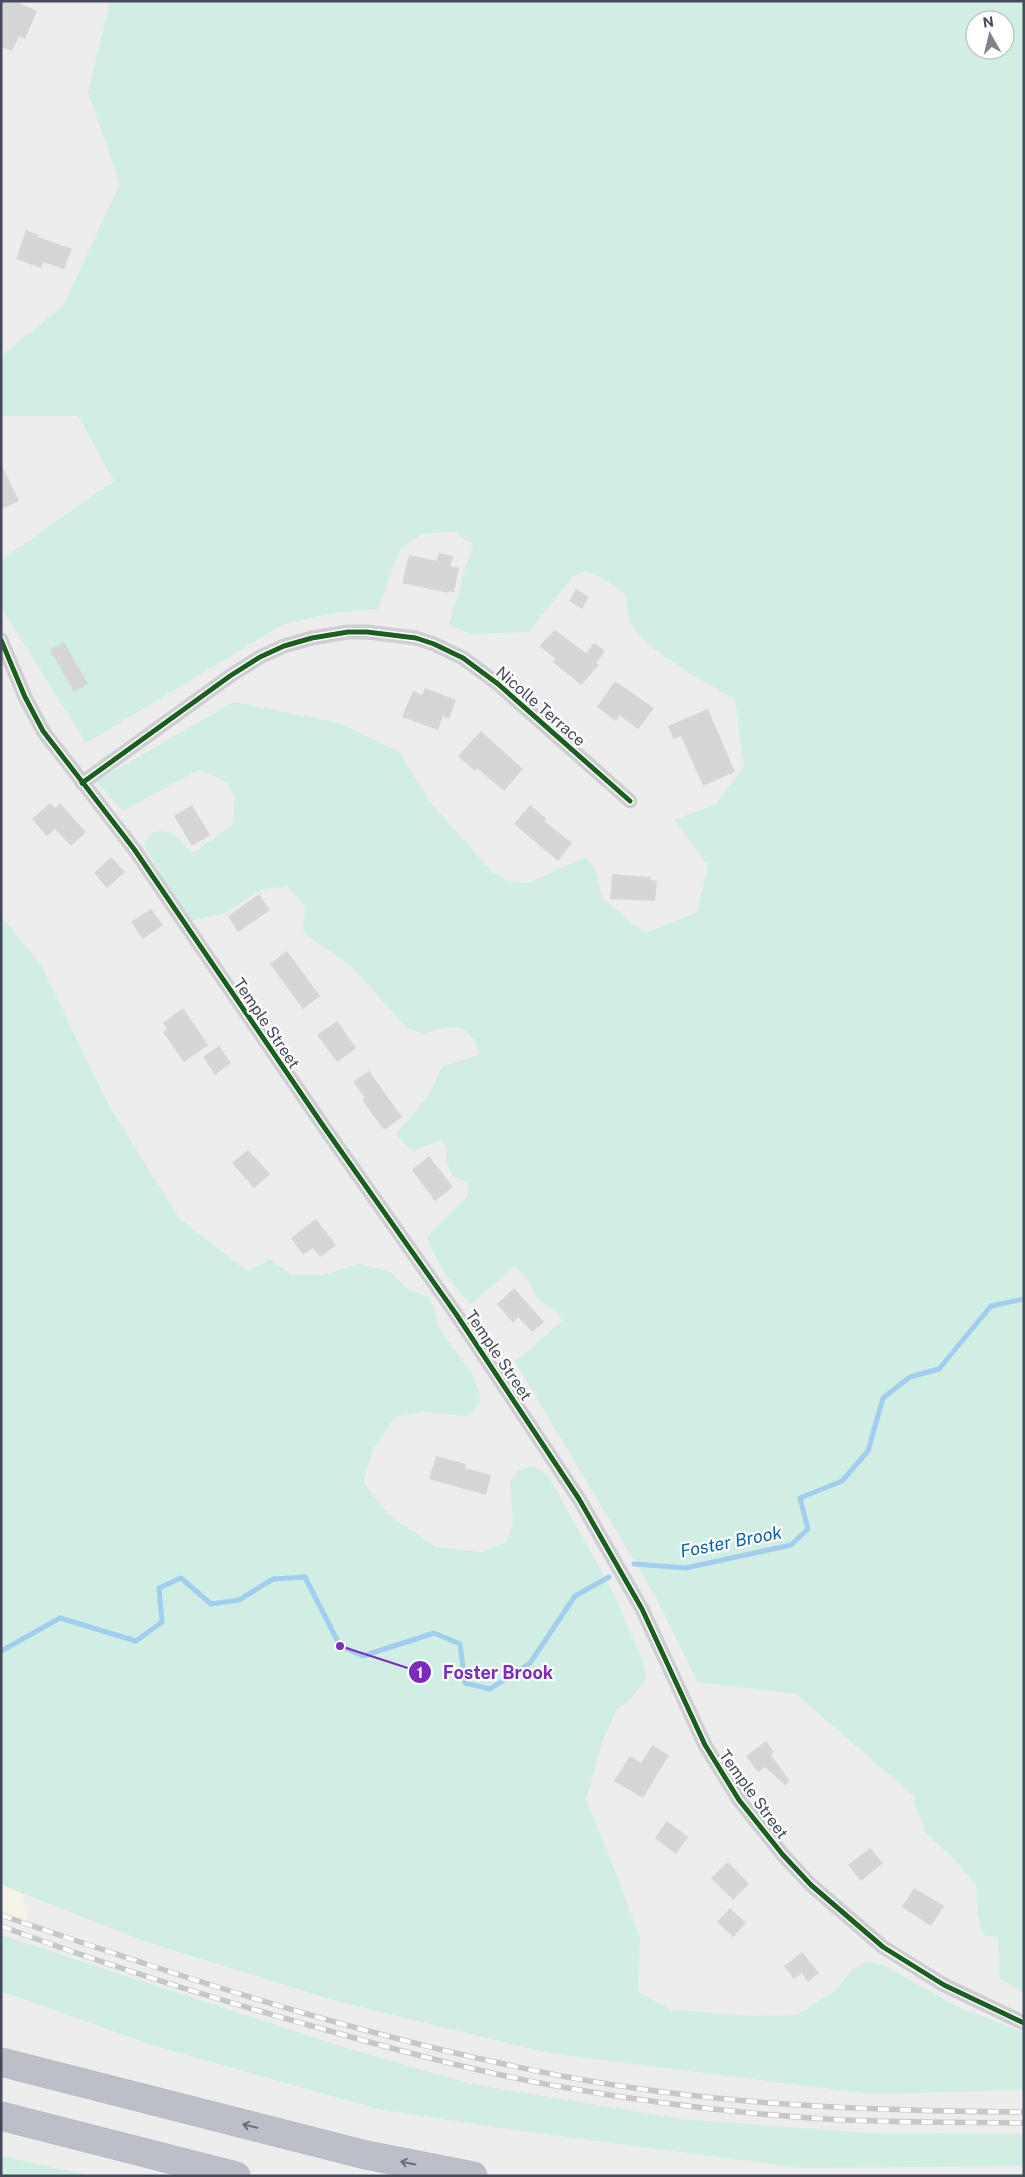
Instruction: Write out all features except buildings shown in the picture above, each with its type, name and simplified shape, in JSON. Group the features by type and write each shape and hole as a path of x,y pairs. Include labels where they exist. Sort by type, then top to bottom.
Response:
{"highway":[{"path":"1,2052 157,2102"},
{"path":"1,2062 366,2155 473,2176"},
{"path":"1,2116 236,2176"},
{"path":"1,2131 236,2176"}],"street":[{"name":"Nicolle Terrace","path":"82,783 230,676 260,657 284,646 312,638 357,632 416,638 434,644 463,658 498,684 630,801"},
{"name":"Temple Street","path":"1,640 36,719 82,783 134,849 324,1127 456,1314 579,1499 618,1564 653,1631 705,1745 739,1800 783,1855 811,1885 882,1947 944,1985 1024,2023"}],"shaded area":[{"path":"1,1784 28,1925 1,1915"}],"green space":[{"path":"110,1 1024,1 1024,1993 1000,1979 998,1938 984,1935 978,1916 976,1885 958,1863 927,1834 914,1803 915,1797 796,1694 698,1682 655,1595 515,1362 562,1321 560,1315 536,1296 528,1280 515,1266 471,1304 457,1289 440,1265 427,1237 467,1197 469,1184 453,1176 446,1161 447,1148 442,1140 413,1151 396,1134 429,1095 442,1067 480,1054 473,1038 461,1027 443,1028 424,1034 407,1028 353,968 303,932 305,907 288,886 261,890 225,913 186,922 144,844 153,832 166,832 180,839 193,853 232,825 233,795 231,788 220,778 198,770 123,811 96,781 234,702 339,723 399,752 433,806 491,871 508,881 529,883 586,857 596,872 603,899 644,933 696,913 708,866 674,820 716,804 744,767 735,699 678,666 649,644 638,634 632,624 625,594 602,578 585,571 572,577 529,632 471,634 449,624 473,544 454,532 423,533 400,549 378,609 332,613 282,625 86,743 1,607 1,560 114,481 78,416 1,416 1,356 63,306 120,184 88,92"},
{"path":"1,916 41,965 108,1104 179,1218 248,1272 270,1259 291,1275 323,1275 359,1264 389,1271 407,1289 430,1298 441,1331 473,1375 481,1400 469,1416 423,1412 395,1417 373,1449 363,1482 388,1514 435,1547 482,1552 507,1542 513,1521 510,1482 518,1471 532,1466 547,1474 613,1592 644,1664 646,1678 630,1700 617,1709 603,1740 586,1799 640,1938 638,1992 672,2010 753,2016 797,2015 837,1990 851,1971 866,1962 883,1965 960,2008 1024,2032 1024,2090 871,2094 548,2053 333,2000 147,1942 1,1885"},
{"path":"1,1935 343,2047 471,2084 682,2119 865,2133 1024,2134 1024,2166 802,2168 514,2130 378,2109 152,2045 1,1991"},
{"path":"1,2156 93,2176 1,2176"}],"waterway":[{"name":"Foster Brook","path":"634,1564 686,1568 791,1545 808,1529 800,1498 842,1481 868,1451 883,1398 910,1377 939,1369 991,1306 1024,1299"},
{"name":"Foster Brook","path":"1,1651 60,1618 136,1641 162,1622 159,1588 181,1578 211,1604 239,1600 273,1579 305,1577 340,1646 363,1656 434,1633 460,1644 465,1683 490,1689 530,1663 575,1596 609,1577"}],"railway":[{"path":"1,1915 197,1981 352,2027 404,2041 562,2076 619,2086 735,2100 850,2108 1024,2112"},
{"path":"1,1926 126,1970 252,2009 421,2056 534,2082 650,2101 768,2115 882,2121 1024,2123"}],"cycle path":[{"path":"82,783 230,676 260,657 284,646 312,638 348,632 367,632 416,638 434,644 463,658 498,684 630,801"},
{"path":"1,640 25,697 43,731 134,849 324,1127 456,1314 579,1499 642,1609 705,1745 739,1800 783,1855 811,1885 883,1947 944,1985 1024,2023"}],"place":[{"name":"Foster Brook","path":"340,1646"}]}
